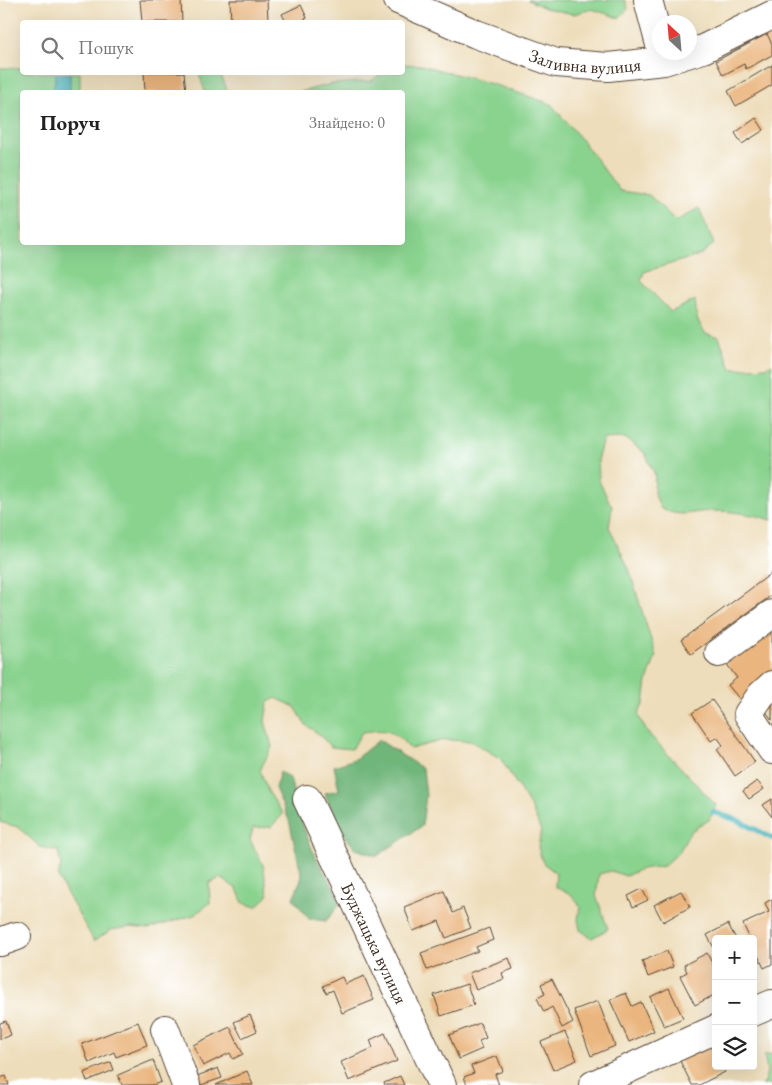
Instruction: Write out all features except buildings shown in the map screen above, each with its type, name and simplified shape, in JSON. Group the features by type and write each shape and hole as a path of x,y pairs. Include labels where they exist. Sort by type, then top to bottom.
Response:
{"street":[{"name":"Заливна вулиця","path":"398,0 476,34 556,63 608,67 652,55"},
{"path":"648,0 652,16"},
{"name":"Заливна вулиця","path":"697,50 703,49 772,14"},
{"path":"719,653 772,614"},
{"path":"772,685 761,695 748,714 772,750"},
{"name":"Буджацька вулиця","path":"307,800 442,1085"},
{"path":"757,1010 772,1004"},
{"path":"165,1029 186,1085"},
{"path":"592,1085 712,1031"}],"green space":[{"path":"528,0 625,0 628,9 619,18 592,9 574,14 545,8"},
{"path":"405,64 421,65 492,84 551,104 581,139 620,191 649,195 676,221 699,208 714,244 700,255 644,272 641,281 671,312 695,300 697,319 705,333 719,337 731,369 766,367 772,364 772,520 734,512 711,511 681,514 669,512 661,509 654,493 655,475 645,453 625,438 603,439 598,457 599,481 612,507 609,527 629,569 656,656 647,681 644,703 638,715 647,732 716,805 709,820 691,831 679,852 664,866 641,869 626,876 611,871 599,874 596,895 608,929 592,938 580,930 578,920 580,906 571,894 555,887 556,873 543,863 538,847 541,831 532,809 501,759 471,741 444,740 410,749 399,737 384,731 362,732 352,749 331,747 320,735 306,725 295,707 276,698 268,702 265,721 272,747 260,770 268,791 283,814 271,827 253,828 250,840 263,865 268,896 256,907 243,903 237,889 221,878 209,883 210,903 194,915 148,929 131,927 111,930 94,941 58,878 61,864 58,851 40,847 18,827 0,822 0,68 20,68 20,75 56,75 53,90 20,90 20,245 405,245 405,90 307,90 331,84 371,81 379,75 405,75"},
{"path":"70,75 80,75 80,90 70,90"},
{"path":"200,75 221,75 227,90 204,90"},
{"path":"379,740 423,769 426,795 422,826 377,856 355,849 338,826 325,793 339,790 334,766 355,759"},
{"path":"280,772 290,778 310,844 337,895 339,906 326,921 309,919 293,898 302,877 289,820 275,788"},
{"path":"772,1054 772,1085 762,1085 765,1083 767,1070 764,1055"}],"water":[{"path":"56,75 70,75 70,90 53,90"}],"waterway":[{"path":"713,812 737,820 772,838"}]}
